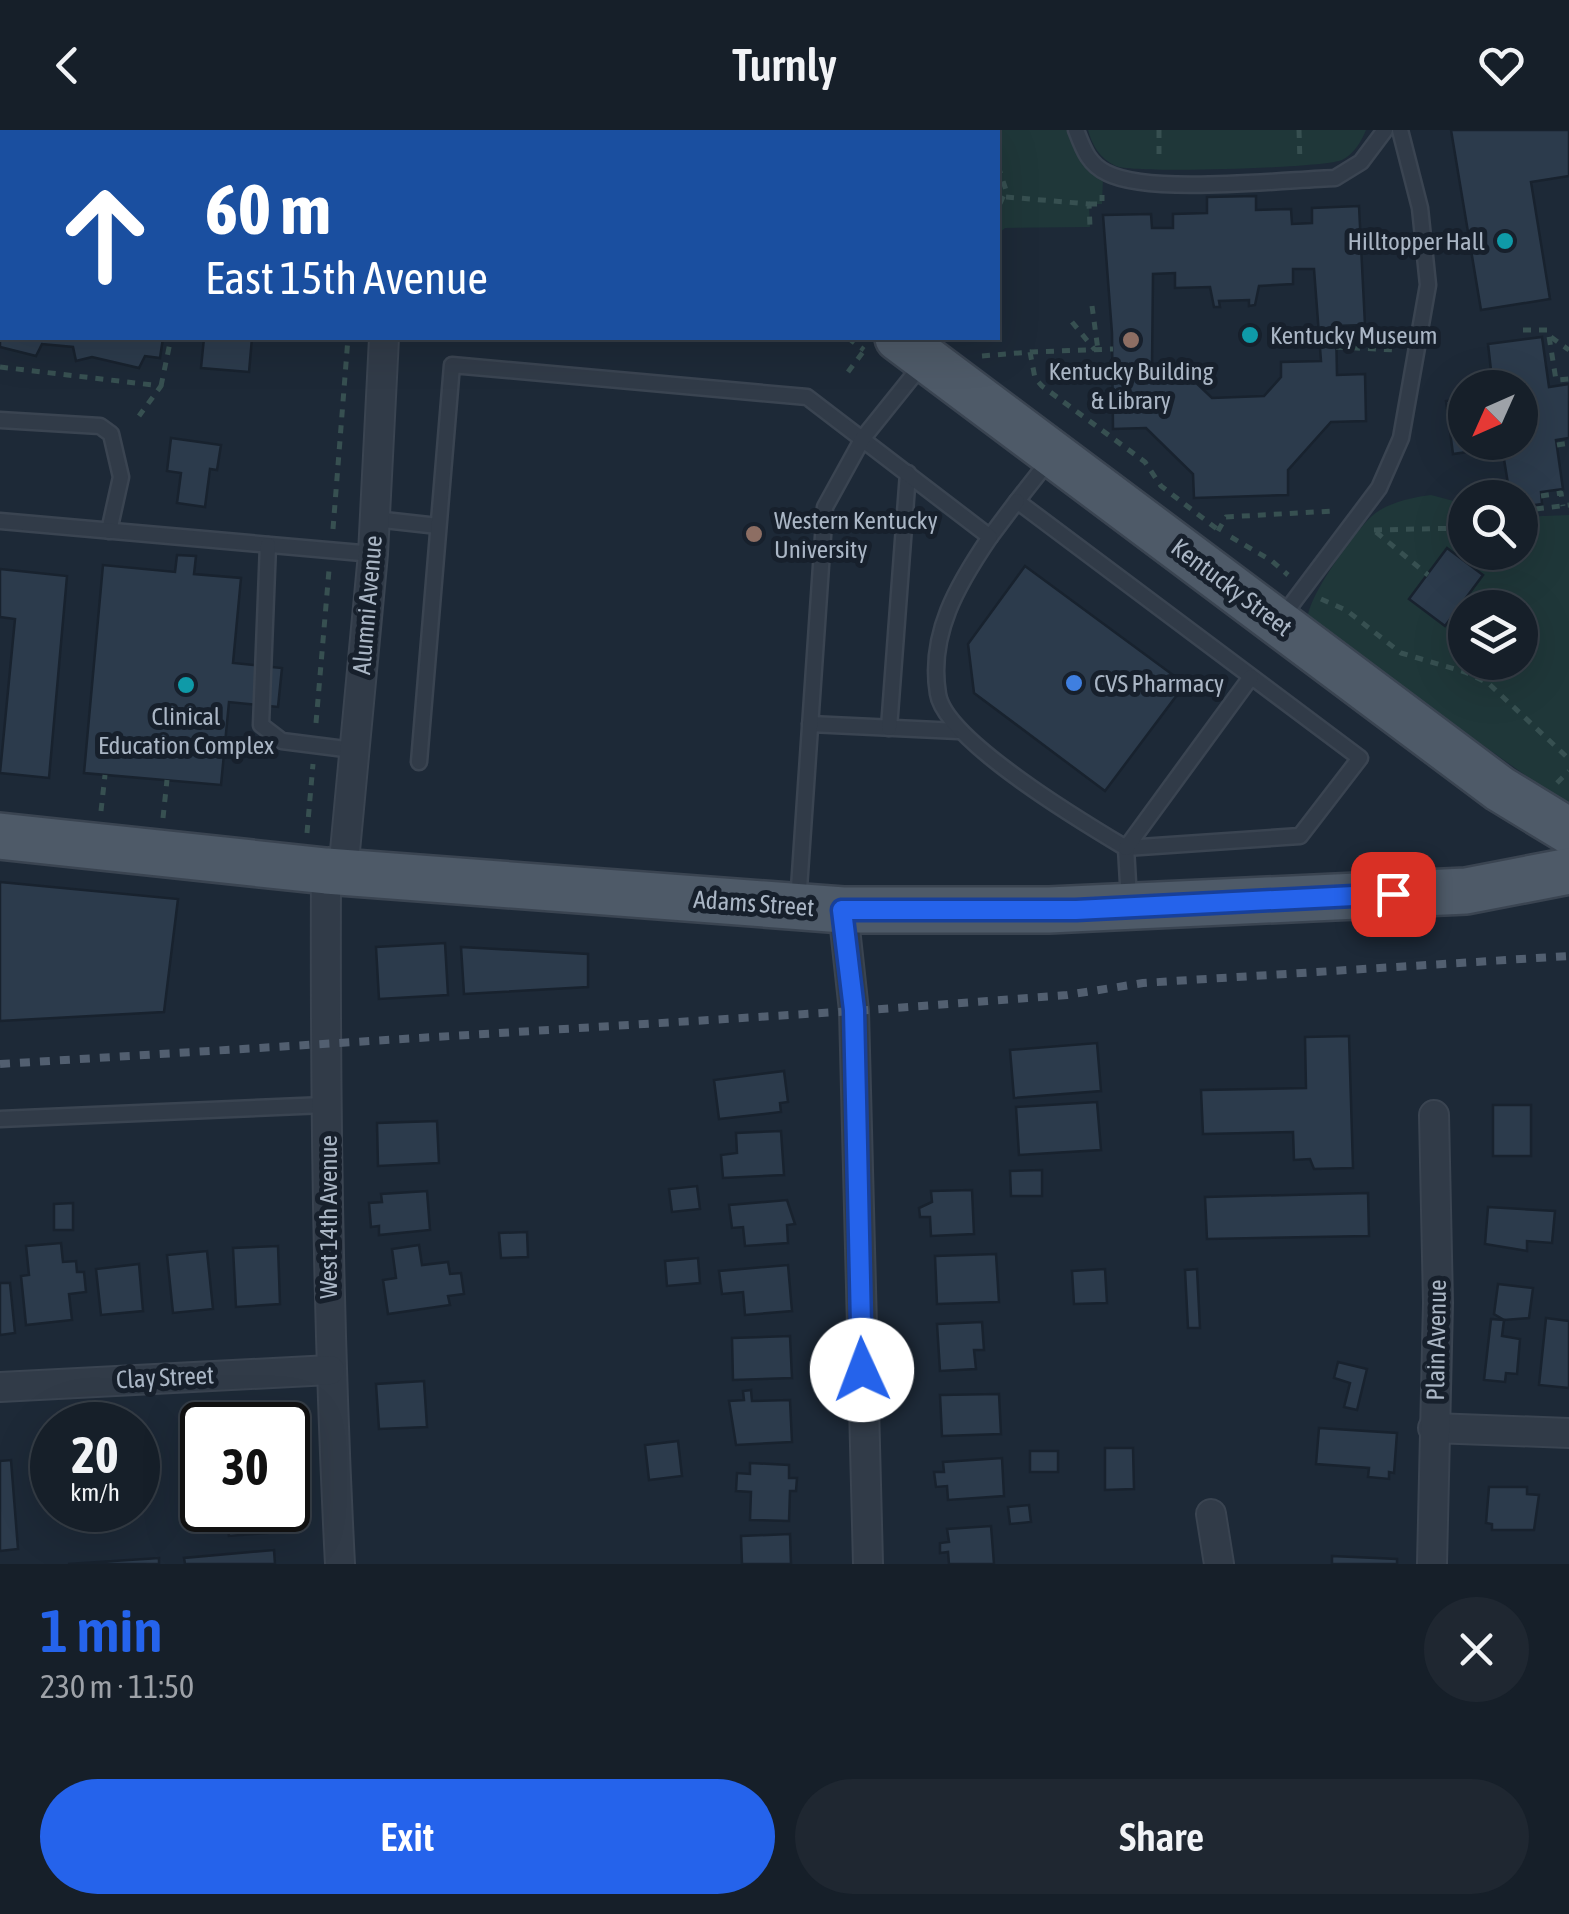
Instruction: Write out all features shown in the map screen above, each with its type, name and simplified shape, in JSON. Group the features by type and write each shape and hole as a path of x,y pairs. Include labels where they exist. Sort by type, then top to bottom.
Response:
{"main road":[{"name":"Kentucky Street","path":"897,348 1055,454 1500,789 1569,831"},
{"name":"Adams Street","path":"0,836 326,859 842,910 1129,908 1466,890 1569,872"}],"street":[{"name":"Alumni Avenue","path":"326,859 353,750 373,554 384,340"},
{"name":"West 14th Avenue","path":"326,859 325,1105 330,1146 326,1226 340,1564"},
{"path":"842,910 852,970 868,1564"},
{"name":"Plain Avenue","path":"1432,1564 1438,1303 1434,1116"},
{"name":"Clay Street","path":"0,1388 330,1370"},
{"path":"1433,1428 1569,1433"},
{"path":"1211,1514 1219,1564"}],"lane":[{"path":"1076,130 1088,158 1108,174 1146,183 1335,178 1361,162 1385,130"},
{"path":"1278,622 1379,488 1401,438 1428,284 1420,208 1400,130"},
{"path":"798,907 825,507 863,438 897,348"},
{"path":"418,762 452,365 807,397 990,537"},
{"path":"0,420 100,426 111,434 121,477 109,530"},
{"path":"1018,502 1360,758 1300,836 1126,848 1073,816 958,731 938,696 942,622 956,586 990,537 1055,454"},
{"path":"889,728 908,473"},
{"path":"375,519 438,526"},
{"path":"0,521 373,554"},
{"path":"268,544 258,716 273,738 353,750"},
{"path":"1129,908 1126,848 1251,676"},
{"path":"810,724 958,731"},
{"path":"0,1119 325,1105"}],"path":[{"path":"1159,130 1160,169"},
{"path":"1299,130 1300,165"},
{"path":"1000,174 1006,197"},
{"path":"1000,205 1006,197"},
{"path":"1006,197 1089,204 1090,227"},
{"path":"1092,306 1096,350"},
{"path":"1072,322 1096,350"},
{"path":"1524,330 1546,328 1551,337 1556,380 1569,379"},
{"path":"1551,337 1569,350"},
{"path":"139,416 161,386 171,340"},
{"path":"326,859 314,745 348,340"},
{"path":"848,372 897,348"},
{"path":"1336,348 1419,352"},
{"path":"1030,352 1113,349"},
{"path":"0,367 161,386"},
{"path":"1557,445 1569,443"},
{"path":"1538,509 1566,505 1561,493 1541,496"},
{"path":"1197,560 1226,517 1341,510"},
{"path":"1366,524 1428,575"},
{"path":"1374,530 1448,528"},
{"path":"1314,595 1346,610 1388,646 1412,659 1466,672 1488,683 1569,759"},
{"path":"100,814 105,774"},
{"path":"163,821 166,780"}],"green space":[{"path":"1000,130 1070,130 1076,151 1103,179 1102,204 1089,204 1090,227 1005,228 1000,232"},
{"path":"1088,130 1366,130 1357,147 1342,160 1268,168 1191,170 1116,166 1098,151"},
{"path":"1431,495 1448,500 1448,570 1538,570 1538,516 1569,515 1569,806 1308,622 1314,600 1343,551 1372,516 1400,501"}],"building":[{"name":"Hilltopper Hall","path":"1451,130 1569,130 1569,176 1531,182 1550,299 1481,310"},
{"name":"Kentucky Building & Library","path":"1256,196 1256,210 1291,209 1292,224 1312,223 1312,208 1359,206 1365,325 1336,326 1337,375 1365,374 1366,421 1331,422 1288,470 1288,495 1194,498 1193,474 1146,428 1113,429 1112,333 1103,215 1151,214 1152,228 1173,228 1173,214 1207,213 1207,197","holes":["1293,269 1314,269 1321,361 1281,362 1281,377 1264,396 1212,398 1193,380 1192,364 1152,366 1153,274 1175,273 1175,288 1210,287 1214,307 1220,307 1219,301 1249,300 1249,306 1255,305 1259,286 1293,284"]},
{"path":"1542,337 1549,387 1569,384 1569,438 1556,440 1563,489 1541,492 1542,504 1538,505 1538,480 1507,480 1504,460 1538,460 1538,370 1491,370 1488,344"},
{"path":"0,340 163,340 160,358 145,356 139,368 92,357 76,361 73,347 42,344 36,356 0,347"},
{"path":"204,340 252,340 249,372 201,368"},
{"path":"171,438 221,445 217,470 210,469 205,507 177,503 181,473 167,471"},
{"path":"1447,548 1448,570 1476,570 1483,575 1472,590 1448,590 1445,626 1409,599"},
{"name":"Clinical Education Complex","path":"177,555 196,556 194,574 241,578 233,663 282,668 278,707 229,702 221,785 84,773 103,565 175,572"},
{"name":"CVS Pharmacy","path":"1025,566 1173,675 1180,691 1105,791 974,693 968,644"},
{"path":"0,569 67,576 49,778 0,773 15,619 0,617"},
{"path":"0,882 178,899 164,1012 0,1021"},
{"path":"445,943 448,995 379,999 376,947"},
{"path":"461,947 588,954 588,987 464,994"},
{"path":"1349,1036 1353,1168 1314,1169 1310,1159 1294,1160 1293,1132 1203,1134 1201,1090 1306,1088 1305,1037"},
{"path":"1097,1043 1101,1091 1014,1098 1010,1050"},
{"path":"784,1071 788,1102 780,1103 781,1112 719,1119 714,1080"},
{"path":"1097,1102 1101,1150 1019,1155 1016,1107"},
{"path":"1493,1105 1531,1105 1531,1156 1493,1156"},
{"path":"437,1121 439,1163 378,1166 377,1123"},
{"path":"781,1131 784,1175 723,1178 721,1155 737,1153 736,1133"},
{"path":"1042,1170 1042,1196 1011,1196 1010,1171"},
{"path":"697,1186 700,1209 672,1212 669,1189"},
{"path":"972,1190 974,1234 931,1236 930,1217 920,1217 919,1208 932,1202 931,1191"},
{"path":"427,1191 430,1230 379,1235 379,1226 371,1227 369,1203 382,1202 381,1194"},
{"path":"1368,1193 1369,1236 1207,1239 1205,1197"},
{"path":"787,1200 795,1224 787,1225 788,1243 745,1246 743,1227 732,1228 729,1205"},
{"path":"73,1203 73,1230 54,1230 54,1204"},
{"path":"1488,1207 1555,1211 1552,1243 1527,1241 1527,1251 1485,1244"},
{"path":"527,1232 528,1257 501,1258 499,1233"},
{"path":"61,1243 63,1262 76,1261 77,1272 84,1272 86,1292 69,1294 72,1320 26,1325 21,1276 29,1275 26,1246"},
{"path":"419,1245 422,1265 448,1262 450,1274 461,1273 464,1294 448,1296 450,1305 388,1314 383,1280 396,1278 392,1249"},
{"path":"278,1246 280,1304 236,1307 233,1248"},
{"path":"207,1251 213,1309 173,1313 167,1255"},
{"path":"996,1254 999,1302 937,1304 935,1256"},
{"path":"698,1258 700,1283 667,1286 665,1261"},
{"path":"139,1264 143,1311 101,1315 96,1269"},
{"path":"788,1265 792,1311 745,1315 743,1292 722,1294 719,1271"},
{"path":"1105,1269 1107,1303 1074,1304 1072,1271"},
{"path":"1197,1269 1200,1328 1188,1328 1185,1270"},
{"path":"0,1283 10,1283 15,1333 0,1335"},
{"path":"1498,1284 1533,1288 1529,1318 1504,1320 1494,1314"},
{"path":"1546,1318 1569,1321 1569,1388 1539,1385"},
{"path":"1491,1319 1504,1320 1502,1336 1520,1339 1517,1374 1506,1373 1505,1382 1484,1380"},
{"path":"982,1322 984,1350 974,1350 976,1369 940,1371 937,1324"},
{"path":"790,1336 792,1378 733,1380 732,1338"},
{"path":"1338,1362 1367,1369 1357,1410 1344,1407 1350,1383 1334,1378"},
{"path":"424,1381 427,1427 379,1429 376,1384"},
{"path":"751,1390 752,1401 790,1400 792,1442 736,1445 729,1401 744,1400 743,1391"},
{"path":"999,1394 1001,1434 942,1436 940,1395"},
{"path":"1319,1428 1397,1433 1394,1473 1389,1472 1389,1479 1368,1477 1369,1468 1316,1464"},
{"path":"678,1441 682,1476 649,1480 645,1445"},
{"path":"1105,1448 1133,1448 1134,1489 1105,1490"},
{"path":"1030,1451 1058,1451 1058,1472 1030,1472"},
{"path":"1002,1458 1004,1496 948,1500 947,1486 936,1487 934,1472 944,1472 943,1462"},
{"path":"11,1460 18,1549 0,1551 0,1461"},
{"path":"750,1463 789,1465 789,1478 797,1478 796,1491 790,1491 789,1521 750,1520 751,1492 736,1491 737,1473 750,1474"},
{"path":"1489,1487 1527,1487 1527,1494 1539,1495 1534,1530 1492,1530 1492,1524 1486,1523"},
{"path":"1029,1505 1031,1522 1010,1524 1008,1507"},
{"path":"991,1526 994,1564 949,1564 948,1552 940,1553 940,1543 949,1542 947,1529"},
{"path":"229,1532 277,1532 229,1536"},
{"path":"790,1534 791,1564 742,1564 741,1536"},
{"path":"274,1550 275,1564 185,1564 184,1558"},
{"path":"1332,1556 1397,1559 1397,1564 1332,1564"},
{"path":"159,1558 159,1564 68,1564"}],"railway":[{"path":"0,1064 854,1011 1067,995 1143,983 1569,956"}],"place":[{"name":"Hilltopper Hall","path":"1505,241"},
{"name":"Kentucky Museum","path":"1250,335"},
{"name":"Kentucky Building & Library","path":"1131,340"},
{"name":"Western Kentucky University","path":"754,534"},
{"name":"CVS Pharmacy","path":"1074,683"},
{"name":"Clinical Education Complex","path":"186,685"}],"route":[{"path":"862,1370 854,1010 842,910 1076,910 1393,894"}]}
